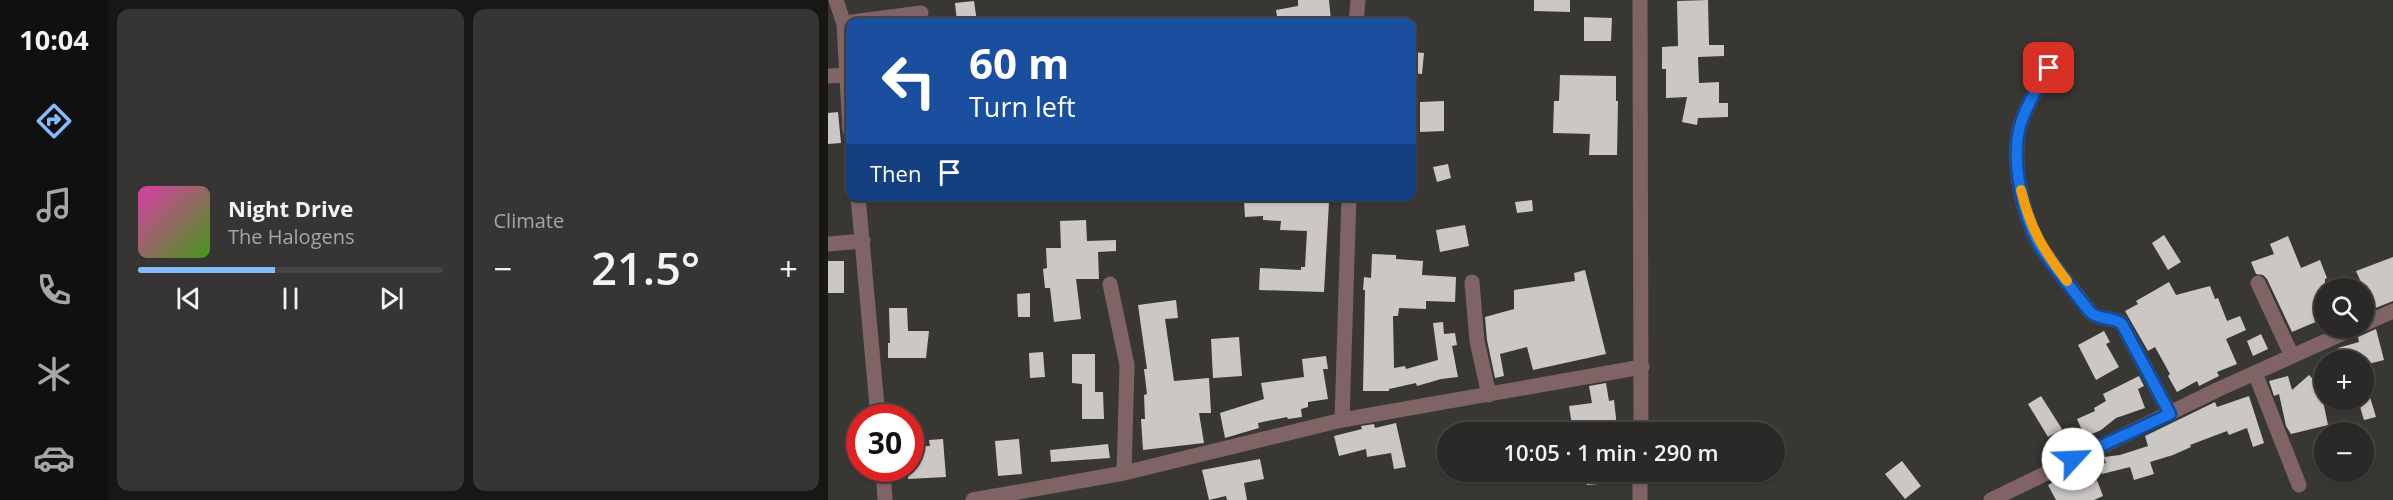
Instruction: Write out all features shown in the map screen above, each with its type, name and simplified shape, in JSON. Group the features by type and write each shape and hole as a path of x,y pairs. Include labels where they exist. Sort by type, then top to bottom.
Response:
{"street":[{"path":"836,0 846,18"},
{"path":"1356,18 1358,0"},
{"path":"1640,0 1641,422"},
{"path":"885,18 921,13"},
{"path":"2049,68 2022,119 2016,157 2021,188 2032,228 2040,246 2090,312 2098,318 2115,319 2122,324 2170,414"},
{"path":"828,76 846,75"},
{"path":"859,201 877,404"},
{"path":"1342,420 1349,201"},
{"path":"828,244 863,241"},
{"path":"1472,282 1477,341 1489,395"},
{"path":"2258,283 2292,356"},
{"path":"1110,284 1123,336 1127,365 1124,473"},
{"path":"2374,320 2393,311"},
{"path":"1991,500 2332,338"},
{"path":"973,500 1009,497 1124,473 1342,420 1642,367"},
{"path":"2255,373 2299,485"},
{"path":"884,482 885,500"},
{"path":"1640,482 1640,500"}],"building":[{"path":"1298,0 1329,0 1331,18 1277,18 1276,10 1298,6"},
{"path":"1534,0 1570,0 1570,12 1534,11"},
{"path":"1708,0 1709,45 1724,45 1724,56 1698,57 1699,83 1719,82 1719,103 1728,103 1728,117 1698,118 1697,125 1682,122 1687,97 1666,98 1666,69 1662,69 1662,47 1678,46 1677,1"},
{"path":"974,1 976,18 957,18 955,3"},
{"path":"1584,17 1612,18 1611,41 1584,41"},
{"path":"1416,52 1424,53 1422,74 1416,73"},
{"path":"1560,75 1616,76 1617,155 1589,155 1590,134 1553,133 1554,101 1559,101"},
{"path":"1444,101 1444,131 1420,132 1420,102"},
{"path":"838,112 841,143 828,144 828,113"},
{"path":"1448,164 1451,178 1437,182 1433,167"},
{"path":"1532,200 1533,211 1517,213 1515,202"},
{"path":"1244,201 1282,203 1282,201 1329,202 1324,292 1259,290 1260,268 1301,270 1301,267 1305,267 1307,231 1280,230 1281,221 1263,220 1263,216 1245,217"},
{"path":"1086,220 1087,241 1116,240 1116,251 1098,252 1099,279 1076,279 1081,319 1054,322 1050,288 1045,288 1043,269 1047,268 1046,248 1061,248 1060,221"},
{"path":"1465,225 1469,246 1440,252 1436,230"},
{"path":"2164,235 2181,262 2168,270 2152,243"},
{"path":"2288,236 2301,268 2320,260 2327,278 2314,278 2314,323 2292,332 2267,279 2263,275 2256,274 2251,262 2274,254 2270,244"},
{"path":"1372,254 1396,255 1396,259 1423,261 1422,275 1456,277 1455,302 1426,301 1426,309 1399,308 1398,316 1393,316 1394,368 1405,366 1406,369 1438,360 1433,323 1443,322 1444,334 1455,333 1457,345 1452,346 1458,377 1417,386 1416,383 1389,389 1389,391 1363,391 1365,290 1363,290 1364,277 1371,278"},
{"path":"2393,257 2393,301 2374,309 2374,278 2359,278 2356,271"},
{"path":"828,261 844,261 844,293 828,293"},
{"path":"1585,270 1606,354 1533,370 1527,347 1500,354 1504,376 1495,378 1485,317 1514,309 1514,290 1575,281 1574,273"},
{"path":"2169,282 2176,295 2210,286 2215,299 2218,298 2227,321 2240,316 2246,330 2226,339 2237,364 2217,372 2219,376 2199,386 2197,381 2177,392 2155,347 2148,351 2125,311 2138,304 2136,301"},
{"path":"1030,293 1030,317 1018,317 1017,294"},
{"path":"1176,300 1178,318 1165,319 1174,381 1209,378 1211,413 1199,413 1204,443 1143,450 1141,419 1145,419 1144,395 1147,394 1144,369 1147,369 1138,305"},
{"path":"889,308 907,308 908,331 929,331 926,358 888,358"},
{"path":"2376,329 2384,360 2374,362 2374,350 2339,350 2338,348 2359,342 2358,338 2374,338"},
{"path":"2104,331 2110,342 2106,344 2119,367 2096,380 2078,345"},
{"path":"2261,334 2268,349 2253,356 2247,341"},
{"path":"1239,337 1242,376 1213,378 1211,339"},
{"path":"1043,352 1045,377 1030,378 1029,353"},
{"path":"1072,354 1095,354 1095,392 1103,392 1104,419 1082,419 1082,384 1072,383"},
{"path":"1326,356 1328,369 1323,369 1328,399 1308,402 1308,407 1301,409 1302,417 1288,419 1287,417 1258,423 1259,428 1225,438 1220,413 1264,399 1261,383 1304,377 1302,359"},
{"path":"2309,375 2314,380 2314,410 2325,410 2327,422 2314,422 2314,428 2291,434 2286,426 2279,394 2274,396 2269,381 2288,376 2292,390"},
{"path":"2139,376 2144,386 2138,389 2145,408 2116,418 2101,430 2085,437 2077,419 2095,411 2094,408 2106,401 2103,394"},
{"path":"1606,383 1609,401 1614,400 1616,422 1571,422 1569,406 1592,403 1589,386"},
{"path":"2041,396 2062,429 2048,437 2028,404"},
{"path":"2249,396 2264,443 2253,447 2247,428 2229,435 2227,431 2190,445 2191,447 2173,455 2150,462 2154,474 2134,480 2130,467 2102,474 2098,465 2106,463 2104,457 2120,455 2148,446 2145,436 2215,402 2217,407"},
{"path":"2361,410 2374,410 2376,417 2364,420"},
{"path":"1396,423 1406,467 1394,469 1391,453 1367,457 1366,449 1339,456 1334,436 1362,429 1361,426 1374,424 1375,428"},
{"path":"943,439 946,477 924,478 924,446 930,446 929,440"},
{"path":"1019,439 1022,474 998,476 995,441"},
{"path":"1108,444 1110,458 1051,462 1050,450"},
{"path":"1260,459 1264,479 1244,483 1247,500 1227,500 1226,496 1209,500 1202,470"},
{"path":"1902,461 1921,486 1905,499 1885,474"},
{"path":"2086,468 2095,482 2097,480 2103,496 2094,500 2056,500 2048,485 2076,470"},
{"path":"1587,482 1610,482 1610,483 1587,485"}],"slow traffic":[{"path":"2021,190 2026,211 2040,246 2067,281"}],"route":[{"path":"2049,68 2025,111 2020,127 2016,157 2026,211 2040,246 2090,312 2098,318 2115,319 2122,324 2170,414 2073,459"}]}
